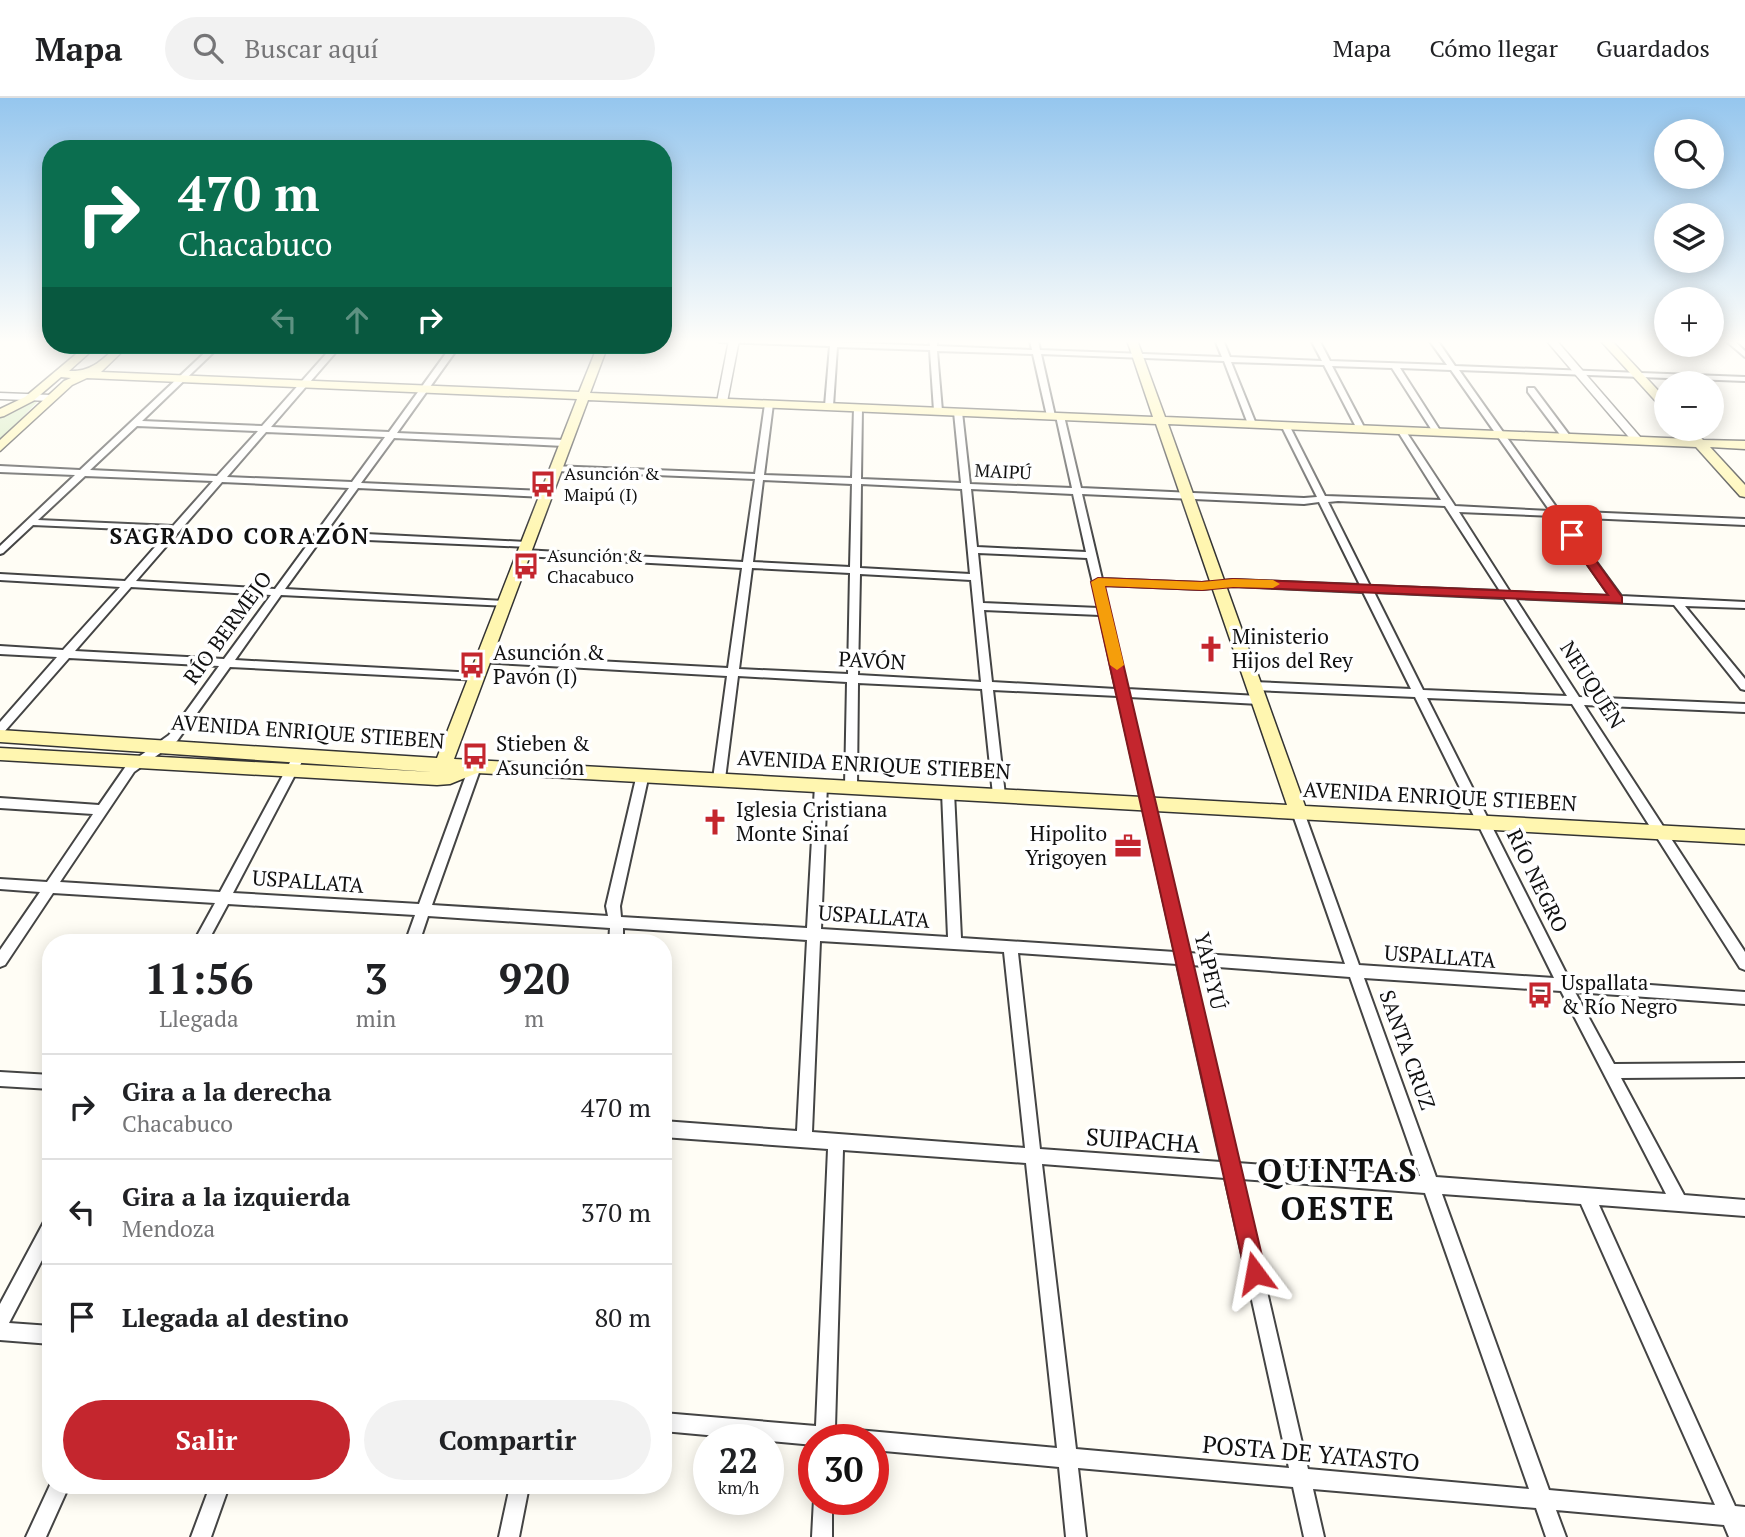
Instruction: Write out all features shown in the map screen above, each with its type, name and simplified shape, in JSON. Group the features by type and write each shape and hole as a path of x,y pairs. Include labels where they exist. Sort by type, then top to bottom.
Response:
{"main road":[{"path":"0,447 41,407"},
{"path":"475,767 455,776 440,771 578,407"},
{"path":"846,407 1745,445"},
{"name":"SANTA CRUZ","path":"1156,407 1298,812"},
{"path":"1700,443 1745,493"},
{"name":"AVENIDA ENRIQUE STIEBEN","path":"0,736 300,754 440,771"},
{"name":"AVENIDA ENRIQUE STIEBEN","path":"0,754 291,771 440,771"},
{"name":"AVENIDA ENRIQUE STIEBEN","path":"475,767 643,774 1745,837"}],"street":[{"path":"0,551 151,407"},
{"path":"0,729 282,407"},
{"name":"RÍO BERMEJO","path":"0,961 130,769 165,746 411,407"},
{"path":"719,779 769,407"},
{"path":"1053,407 1056,416"},
{"path":"1245,407 1252,424"},
{"path":"1350,407 1361,429"},
{"path":"1421,407 1437,432"},
{"path":"1480,407 1618,600"},
{"path":"1544,407 1567,438"},
{"path":"1609,407 1637,440"},
{"path":"851,786 858,408"},
{"path":"958,412 999,795"},
{"name":"YAPEYÚ","path":"1056,416 1092,555 1314,1537"},
{"path":"135,423 564,443"},
{"name":"RÍO NEGRO","path":"1285,425 1565,986 1679,1203"},
{"name":"NEUQUÉN","path":"1401,430 1745,964"},
{"name":"MAIPÚ","path":"555,468 1322,500 1745,522"},
{"path":"0,469 545,494"},
{"path":"32,522 176,529"},
{"path":"319,535 747,565 976,577"},
{"path":"973,550 1092,555"},
{"path":"0,577 504,604"},
{"path":"1098,582 1202,586 1233,583 1745,605"},
{"path":"1676,602 1745,686"},
{"path":"979,606 1105,612"},
{"path":"0,650 476,677"},
{"name":"PAVÓN","path":"483,659 1259,701"},
{"path":"1253,685 1745,708"},
{"path":"205,934 300,754"},
{"path":"415,934 475,767"},
{"path":"616,934 613,906 643,774"},
{"path":"804,1139 821,785"},
{"path":"948,792 956,943"},
{"path":"0,803 102,810"},
{"name":"SANTA CRUZ","path":"1298,812 1556,1537"},
{"name":"USPALLATA","path":"0,884 1010,946 1745,998"},
{"path":"1010,946 1076,1537"},
{"path":"1609,1070 1745,1070"},
{"path":"0,1079 42,1081"},
{"name":"SUIPACHA","path":"672,1130 1586,1196 1743,1210"},
{"path":"826,1424 836,1141"},
{"path":"1586,1196 1737,1516 1738,1537"},
{"path":"0,1322 42,1243"},
{"path":"0,1331 42,1334"},
{"path":"672,1423 798,1435"},
{"name":"POSTA DE YATASTO","path":"889,1442 1737,1516"},
{"path":"36,1537 55,1494"},
{"path":"201,1537 216,1494"},
{"path":"509,1537 517,1494"},
{"path":"822,1537 823,1515"}],"green space":[{"path":"22,407 32,407 0,441 0,418"}],"slow traffic":[{"path":"1117,665 1098,582 1202,586 1225,583 1273,584"}],"place":[{"name":"Asunción & Maipú (I)","path":"543,484"},
{"name":"Asunción & Chacabuco","path":"526,566"},
{"name":"Ministerio Hijos del Rey","path":"1211,649"},
{"name":"Asunción & Pavón (I)","path":"472,665"},
{"name":"Stieben & Asunción","path":"475,756"},
{"name":"Iglesia Cristiana Monte Sinaí","path":"715,822"},
{"name":"Hipolito Yrigoyen","path":"1128,846"},
{"name":"Uspallata & Río Negro","path":"1540,995"}],"district":[{"name":"SAGRADO CORAZÓN","path":"240,536"},
{"name":"QUINTAS OESTE","path":"1338,1189"}],"route":[{"path":"1255,1273 1098,582 1202,586 1233,583 1618,600 1572,535"}]}
